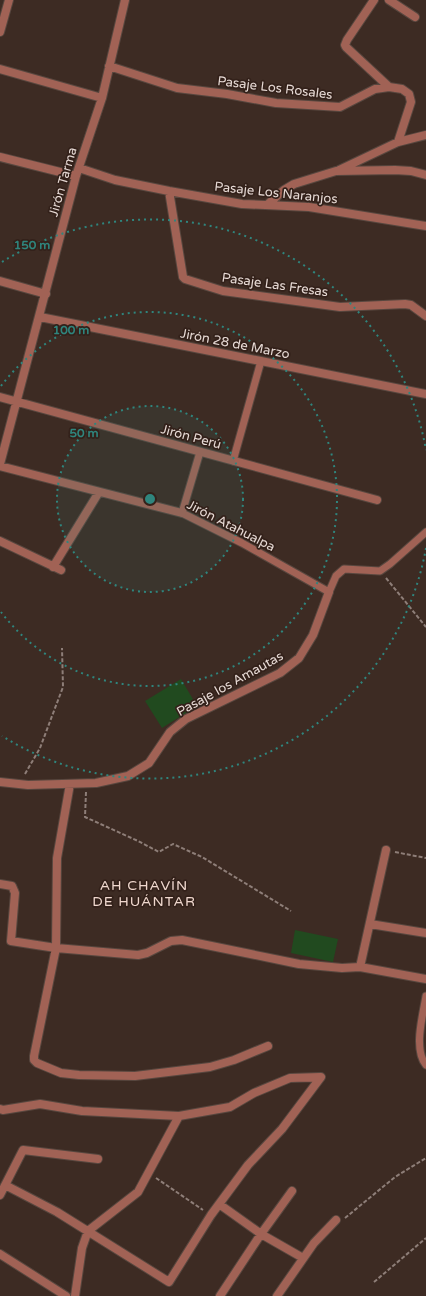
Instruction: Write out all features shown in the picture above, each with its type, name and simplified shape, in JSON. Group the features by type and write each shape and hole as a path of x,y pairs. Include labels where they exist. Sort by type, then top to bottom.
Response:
{"street":[{"path":"0,32 9,0"},
{"name":"Jirón Tarma","path":"0,465 78,172 102,98 125,0"},
{"path":"374,0 345,45 389,87 402,89 409,94 411,102 398,142"},
{"path":"389,0 415,17"},
{"name":"Pasaje Los Rosales","path":"109,66 177,88 227,94 276,103 340,107 375,89 389,87"},
{"path":"0,69 102,98"},
{"path":"267,204 294,184 336,171 398,142 426,135"},
{"name":"Pasaje Los Naranjos","path":"0,157 242,204 309,207 426,226"},
{"path":"336,171 395,170 411,171 426,176"},
{"name":"Pasaje Las Fresas","path":"169,191 183,277 185,279 223,291 340,307 405,304 411,305 426,316"},
{"path":"0,281 46,294"},
{"name":"Jirón 28 de Marzo","path":"40,317 426,394"},
{"name":"Jirón Perú","path":"0,397 377,500"},
{"name":"Jirón Atahualpa","path":"0,465 182,513"},
{"path":"0,541 57,569 99,492"},
{"name":"Pasaje los Amautas","path":"0,782 28,785 96,783 128,776 149,763 170,732 186,719 280,673 300,658 313,635 329,592"},
{"path":"70,784 57,858 56,948 34,1060 37,1063 61,1073 79,1075 135,1076 210,1067 234,1060 268,1046"},
{"path":"360,968 386,850"},
{"path":"0,884 12,886 15,893 11,941 56,948 138,955 147,953 171,941 182,940 300,964 360,968 426,980"},
{"path":"370,924 426,933"},
{"path":"0,1109 3,1110 40,1104 82,1110 179,1116 230,1107 254,1093 290,1078 321,1077 282,1129 248,1165 219,1204 169,1282 57,1212 5,1185"},
{"path":"75,1296 82,1248 88,1231 138,1192 179,1116"},
{"path":"0,1195 24,1150 98,1159"},
{"path":"220,1296 261,1234 292,1191"},
{"path":"219,1204 261,1234 303,1258"},
{"path":"276,1296 314,1243 336,1220"},
{"path":"0,1254 66,1296"}],"lane":[{"path":"233,461 261,361"},
{"path":"182,513 200,452"},
{"name":"Jirón Atahualpa","path":"182,513 242,543 329,592"},
{"path":"329,592 336,576 344,569 380,571 426,532"},
{"path":"426,996 420,1050 422,1060 426,1065"}],"path":[{"path":"380,571 426,627"},
{"path":"19,784 40,748 63,687 62,648"},
{"path":"86,783 85,818 138,841 159,852 173,844 202,857 291,911"},
{"path":"386,850 426,858"},
{"path":"336,1220 345,1218 395,1177 426,1158"},
{"path":"149,1174 211,1215"},
{"path":"374,1282 426,1238"}],"green space":[{"path":"181,679 197,706 162,728 145,701"},
{"path":"295,930 338,939 333,962 291,953"}],"district":[{"name":"AH CHAVÍN DE HUÁNTAR","path":"144,894"}]}
